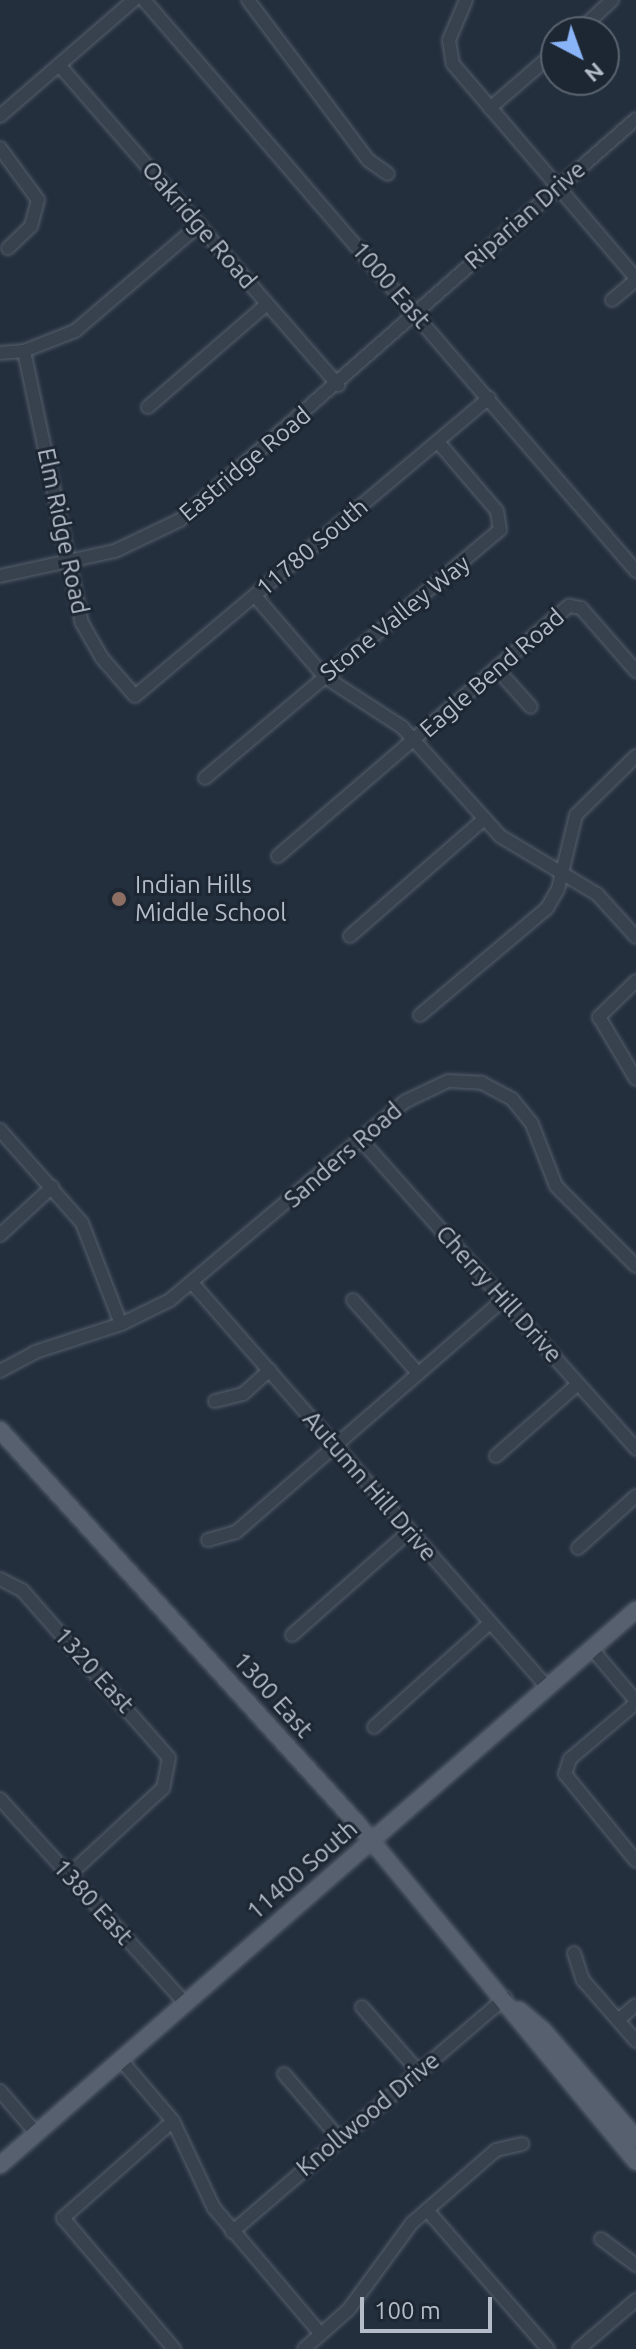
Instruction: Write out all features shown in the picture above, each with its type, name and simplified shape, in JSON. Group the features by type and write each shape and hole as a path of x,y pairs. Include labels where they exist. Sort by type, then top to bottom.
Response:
{"main road":[{"name":"1300 East","path":"0,1430 371,1841 505,1998 533,2042 636,2162"},
{"name":"11400 South","path":"0,2165 636,1610"},
{"name":"1300 East","path":"505,1998 542,2029 636,2138"}],"street":[{"path":"0,116 134,0"},
{"name":"1000 East","path":"144,0 636,571"},
{"path":"248,0 368,160 388,174"},
{"path":"466,0 449,40 448,54 636,279 612,300"},
{"path":"595,16 612,0"},
{"name":"Oakridge Road","path":"59,65 338,385"},
{"path":"490,108 540,65"},
{"name":"Riparian Drive","path":"416,313 636,119"},
{"path":"0,148 38,200 31,226 8,248"},
{"path":"0,353 24,351 75,331 199,225"},
{"path":"148,407 267,304"},
{"name":"Eastridge Road","path":"0,576 138,543 180,520 338,385 416,313"},
{"name":"Elm Ridge Road","path":"24,351 87,635 135,696"},
{"name":"11780 South","path":"135,696 489,398"},
{"name":"Stone Valley Way","path":"205,778 503,524 438,442"},
{"path":"255,596 325,677 389,716 414,739 484,819 515,848 597,894 636,937"},
{"name":"Eagle Bend Road","path":"278,856 575,604 636,671"},
{"path":"496,668 531,707"},
{"path":"420,1015 547,908 562,873 576,815 636,756"},
{"path":"350,936 484,819"},
{"path":"636,981 599,1017 636,1079"},
{"name":"Sanders Road","path":"0,1371 58,1342 121,1324 193,1284 430,1085 466,1080 498,1090 532,1124 556,1186 636,1266"},
{"path":"0,1130 52,1187 86,1232 121,1324"},
{"name":"Cherry Hill Drive","path":"361,1140 636,1449"},
{"path":"0,1235 52,1187"},
{"name":"Autumn Hill Drive","path":"193,1284 547,1687"},
{"path":"353,1300 418,1373"},
{"path":"208,1540 236,1532 503,1300"},
{"path":"215,1401 243,1394 270,1370"},
{"path":"496,1456 578,1384"},
{"path":"578,1548 636,1496"},
{"path":"292,1635 409,1532"},
{"name":"1320 East","path":"0,1579 22,1590 159,1742 169,1758 169,1776 159,1793 69,1875"},
{"path":"374,1727 490,1623"},
{"path":"592,1649 636,1702 570,1759 565,1774 636,1861"},
{"name":"1380 East","path":"0,1799 186,2004"},
{"path":"574,1953 583,1980 636,2041"},
{"name":"Knollwood Drive","path":"232,2232 338,2137 505,1998"},
{"path":"618,2020 636,2005"},
{"path":"362,2007 419,2072"},
{"path":"121,2060 173,2121 208,2197 232,2232 321,2334"},
{"path":"284,2074 338,2137"},
{"path":"0,2091 37,2134"},
{"path":"173,2121 63,2218 174,2349"},
{"path":"304,2349 349,2309 402,2234 427,2210 496,2150 522,2144"},
{"path":"427,2210 548,2349"},
{"path":"601,2239 636,2265"},
{"path":"579,2349 636,2300"}],"place":[{"name":"Indian Hills Middle School","path":"119,899"}]}
